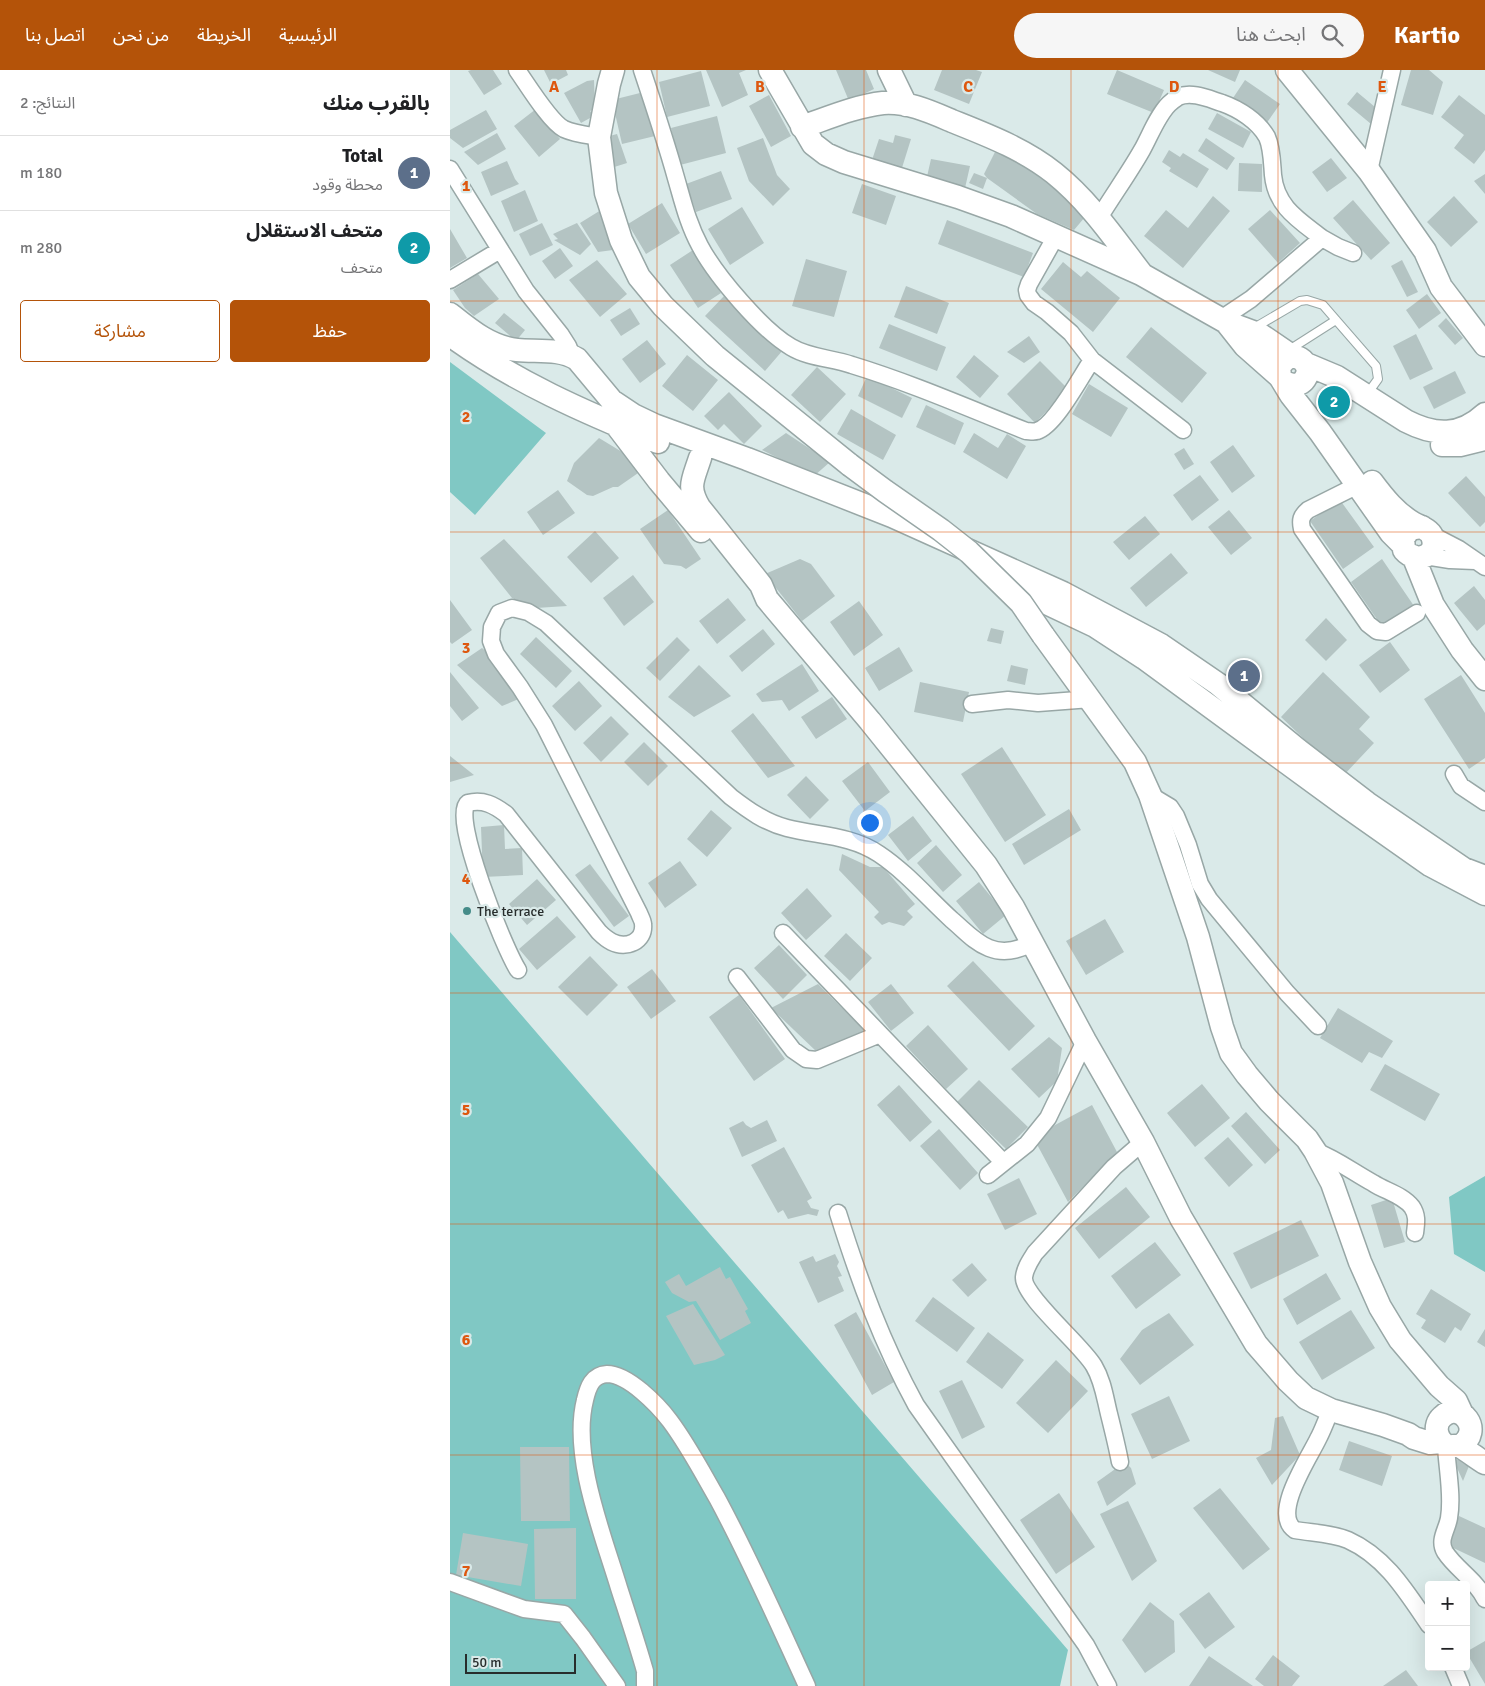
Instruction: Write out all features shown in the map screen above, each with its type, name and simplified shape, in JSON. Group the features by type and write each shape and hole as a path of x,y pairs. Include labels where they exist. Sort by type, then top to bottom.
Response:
{"street":[{"path":"517,70 552,120 563,129 583,135 599,137"},
{"path":"613,70 599,137 606,193 621,240 640,277 663,306 715,356 850,464 969,552 1021,603 1135,762 1150,794 1198,936 1222,1027 1231,1053 1247,1075 1307,1139 1315,1151 1332,1183 1360,1262 1380,1307 1400,1340 1439,1386 1456,1401 1452,1431 1449,1520 1442,1542 1445,1551 1481,1590 1485,1599"},
{"path":"642,70 677,180 685,212 700,247 748,310 780,340 792,348 809,355 851,364 1026,431 1036,432 1045,427 1054,418 1092,360"},
{"path":"770,70 813,144 826,154 844,162 958,197 1011,216 1093,254 1142,274 1223,321 1250,330 1272,341 1294,370 1358,485 1391,533 1419,544 1450,560 1480,564"},
{"path":"889,70 906,105"},
{"path":"1287,70 1369,171 1425,251 1442,287 1485,346"},
{"path":"1369,171 1392,70"},
{"path":"1093,254 1105,244 1104,225 1168,104 1186,95 1198,96 1225,104 1260,126 1268,140 1278,199 1297,219 1322,238 1338,248 1353,253"},
{"path":"802,126 883,103 906,105 929,112 1015,148 1053,172 1076,192 1142,274"},
{"path":"450,168 526,292 568,346 572,356"},
{"path":"1056,236 1029,284 1028,295 1034,303 1071,333 1092,360 1183,430"},
{"path":"1223,321 1322,238"},
{"path":"450,280 500,250"},
{"path":"1425,251 1454,279 1485,321"},
{"path":"450,314 490,342 517,350 562,353 572,356 577,359 612,401 633,415 654,425 748,459 892,516 1063,593 1161,645 1218,684 1298,750 1367,803 1464,869 1485,877"},
{"path":"1223,321 1245,346 1294,370 1337,387 1406,434 1423,441 1441,445 1460,445 1485,439"},
{"path":"450,335 531,384 617,426 855,517 1095,626 1144,658 1430,865 1485,894"},
{"path":"531,384 530,372 540,351"},
{"path":"1294,370 1338,377 1406,421 1431,431 1457,431 1476,422 1485,414"},
{"path":"1294,370 1312,404 1383,497 1401,515 1419,544 1433,605 1462,650 1485,679"},
{"path":"617,426 695,525 756,593 767,599"},
{"path":"700,458 691,488 692,495 699,508 762,585 767,599 870,721 986,865 1013,907 1085,1041 1143,1142 1181,1218 1256,1344 1288,1381 1306,1398 1330,1410 1408,1434 1425,1428 1478,1435 1485,1450"},
{"path":"1358,485 1308,510 1300,519 1302,529 1350,600 1372,628 1386,632 1417,613"},
{"path":"518,970 486,917 461,858 452,826 455,814 464,804 477,800 492,804 506,814 599,932 612,942 623,946 634,944 641,935 643,924 544,725 496,654 491,641 492,627 500,613 512,608 528,612 546,624 710,779 751,812 786,828 840,838 862,845 878,854 909,879 973,939 990,948 1005,951 1018,950 1032,943"},
{"path":"972,704 1008,700 1038,703 1091,699"},
{"path":"1454,774 1461,786 1485,802"},
{"path":"1150,794 1170,807 1176,816 1188,845 1200,884 1209,898 1287,993 1318,1026"},
{"path":"1444,855 1463,856 1485,861"},
{"path":"784,933 1003,1162"},
{"path":"737,977 793,1050 806,1059 816,1060 880,1034"},
{"path":"988,1175 1027,1144 1048,1118 1085,1041"},
{"path":"1120,1462 1104,1388 1095,1366 1079,1346 1038,1304 1028,1291 1023,1279 1035,1253 1114,1167 1143,1142"},
{"path":"1315,1151 1331,1157 1375,1185 1403,1199 1414,1212 1417,1219 1415,1233"},
{"path":"838,1213 858,1278 898,1371 916,1405 1086,1645 1108,1686"},
{"path":"645,1686 645,1671 599,1524 587,1477 582,1443 583,1406 588,1386 596,1377 609,1374 625,1380 643,1392 669,1420 696,1461 740,1540 807,1686"},
{"path":"1330,1410 1318,1439 1294,1484 1287,1510 1287,1520 1295,1530 1347,1540 1364,1549 1383,1564 1396,1578 1425,1619"},
{"path":"1452,1431 1485,1463"},
{"path":"450,1582 524,1609 564,1614 617,1686"},
{"path":"1455,1671 1461,1686"}],"lane":[{"path":"1250,330 1300,302 1307,300 1323,305 1376,366 1378,379 1366,395"},
{"path":"1294,370 1336,320"}],"shaded area":[{"path":"450,362 546,433 475,515 450,492"},
{"path":"450,932 1068,1650 1060,1686 450,1686"},
{"path":"1485,1176 1485,1272 1454,1254 1449,1197"}],"building":[{"path":"493,70 502,84 484,95 468,71"},
{"path":"544,70 566,70 568,75 551,84"},
{"path":"706,70 746,70 739,73 748,95 722,107"},
{"path":"836,70 866,70 874,89 849,101"},
{"path":"942,70 976,70 982,72 969,104 934,90"},
{"path":"1117,70 1164,90 1154,113 1107,94"},
{"path":"1208,70 1240,70 1235,82"},
{"path":"1411,70 1429,70 1443,82 1433,115 1401,105"},
{"path":"701,71 710,106 667,117 659,82"},
{"path":"594,80 595,109 590,111 592,113 590,118 581,123 564,93 587,81"},
{"path":"1245,80 1280,104 1266,124 1231,101"},
{"path":"644,92 655,136 622,144 612,100"},
{"path":"1357,92 1381,112 1371,124 1347,104"},
{"path":"769,95 791,136 771,147 749,106"},
{"path":"1459,95 1485,115 1485,150 1474,164 1454,148 1464,135 1441,117"},
{"path":"536,109 560,139 539,157 514,126"},
{"path":"486,110 497,129 463,148 450,138 450,130"},
{"path":"1217,113 1251,132 1243,148 1208,129"},
{"path":"717,116 726,153 680,165 671,128"},
{"path":"497,133 506,149 478,165 464,152"},
{"path":"617,134 627,163 611,168 602,138"},
{"path":"895,135 911,139 901,171 871,163 879,139 893,143"},
{"path":"763,138 777,175 790,189 773,206 749,181 737,148"},
{"path":"1206,138 1235,158 1227,170 1198,151"},
{"path":"1169,150 1180,157 1183,153 1209,169 1197,188 1169,171 1171,168 1162,162"},
{"path":"995,152 1022,164 1072,202 1085,217 1074,230 1037,214 987,178 984,174"},
{"path":"1331,158 1347,178 1327,192 1312,172"},
{"path":"931,159 970,166 965,188 926,181"},
{"path":"507,161 519,184 491,196 481,172"},
{"path":"1239,163 1262,164 1262,192 1238,191"},
{"path":"721,171 732,199 696,212 686,184"},
{"path":"974,173 987,178 983,189 969,183"},
{"path":"1485,174 1485,194 1474,181"},
{"path":"862,184 896,196 886,225 852,213"},
{"path":"525,190 538,221 514,232 501,201"},
{"path":"1213,196 1230,211 1183,268 1144,236 1166,210 1188,228"},
{"path":"1454,196 1478,222 1451,247 1427,222"},
{"path":"1353,200 1390,243 1371,260 1333,218"},
{"path":"662,203 680,233 646,254 628,224"},
{"path":"742,207 764,243 730,265 708,229"},
{"path":"601,210 609,223 613,250 598,252 580,223"},
{"path":"1270,210 1300,243 1278,263 1248,229"},
{"path":"947,220 1033,253 1024,277 938,244"},
{"path":"542,223 553,245 530,256 519,234"},
{"path":"577,223 591,244 580,255 554,240 558,239 553,234"},
{"path":"450,229 467,258 450,268"},
{"path":"560,248 573,266 555,279 542,261"},
{"path":"693,250 721,293 698,308 670,265"},
{"path":"806,259 847,271 834,317 792,306"},
{"path":"597,260 627,294 600,317 569,280"},
{"path":"1402,260 1418,292 1407,297 1391,266"},
{"path":"1063,262 1081,277 1087,271 1120,298 1093,332 1041,289"},
{"path":"478,274 499,299 474,316 465,308 453,290"},
{"path":"906,286 949,303 937,334 894,317"},
{"path":"1427,294 1441,313 1419,329 1406,310"},
{"path":"724,296 783,350 765,371 705,316"},
{"path":"630,308 640,324 621,336 610,320"},
{"path":"504,313 525,330 516,341 495,323"},
{"path":"1446,318 1463,338 1455,345 1438,326"},
{"path":"889,324 946,347 937,371 879,348"},
{"path":"1151,327 1207,373 1182,403 1126,357"},
{"path":"1416,334 1433,369 1410,380 1393,346"},
{"path":"1029,336 1040,352 1024,363 1007,352"},
{"path":"647,340 666,364 640,383 622,359"},
{"path":"687,355 718,380 693,411 662,386"},
{"path":"974,355 999,376 980,398 956,377"},
{"path":"1040,361 1068,389 1035,423 1007,394"},
{"path":"817,367 846,394 820,422 791,395"},
{"path":"1455,371 1466,393 1434,409 1423,387"},
{"path":"867,376 912,398 902,418 858,396"},
{"path":"1089,384 1128,408 1111,437 1072,414"},
{"path":"729,392 762,426 744,444 724,424 718,430 704,416"},
{"path":"926,405 964,423 955,445 916,427"},
{"path":"851,409 896,435 883,460 837,434"},
{"path":"786,433 830,462 814,476 762,450"},
{"path":"974,433 998,448 1007,434 1026,446 1007,479 963,452"},
{"path":"599,438 632,458 640,467 636,470 641,471 618,487 613,487 593,496 587,495 567,481 574,463"},
{"path":"1233,445 1255,476 1232,493 1210,462"},
{"path":"1184,448 1194,464 1184,470 1174,454"},
{"path":"1200,475 1219,500 1192,521 1173,495"},
{"path":"1466,476 1485,497 1485,522 1480,527 1448,493"},
{"path":"558,490 575,513 543,535 527,512"},
{"path":"1340,500 1374,547 1343,569 1310,521"},
{"path":"668,510 701,559 686,569 681,566 664,564 640,529"},
{"path":"1229,510 1252,538 1231,555 1208,527"},
{"path":"1145,516 1160,534 1129,560 1113,542"},
{"path":"595,531 619,558 591,583 567,557"},
{"path":"504,539 567,606 536,608 512,598 480,558"},
{"path":"1171,553 1188,573 1146,607 1130,588"},
{"path":"800,559 811,564 835,596 802,621 765,574"},
{"path":"1382,559 1414,606 1383,628 1351,582"},
{"path":"633,575 654,602 624,626 603,598"},
{"path":"1474,586 1485,600 1485,624 1477,631 1454,603"},
{"path":"728,598 746,620 717,644 699,621"},
{"path":"450,600 472,630 452,644 450,642"},
{"path":"859,601 883,635 854,656 830,622"},
{"path":"1326,618 1347,640 1326,661 1305,640"},
{"path":"991,628 1004,631 1001,644 987,641"},
{"path":"763,629 775,644 742,672 729,656"},
{"path":"536,637 572,671 556,688 520,654"},
{"path":"677,637 690,650 660,681 646,668"},
{"path":"1390,642 1410,670 1380,693 1359,665"},
{"path":"899,647 913,671 879,691 865,668"},
{"path":"482,648 496,660 521,698 502,706 457,665"},
{"path":"802,664 819,691 789,711 782,700 762,702 756,694"},
{"path":"699,665 731,696 694,717 668,697"},
{"path":"1011,665 1028,669 1025,685 1007,681"},
{"path":"450,672 479,708 462,721 450,706"},
{"path":"1323,672 1370,717 1359,729 1374,743 1343,776 1281,717"},
{"path":"1461,675 1485,713 1485,758 1469,769 1424,699"},
{"path":"579,681 602,706 575,731 552,706"},
{"path":"920,682 969,692 963,722 914,712"},
{"path":"832,697 847,719 816,739 801,717"},
{"path":"753,713 795,766 768,778 731,731"},
{"path":"611,716 629,734 601,762 583,743"},
{"path":"644,742 668,766 648,786 624,762"},
{"path":"1002,747 1046,815 1005,842 961,774"},
{"path":"450,756 474,775 450,782"},
{"path":"868,762 890,792 865,811 842,781"},
{"path":"806,776 829,800 810,819 787,795"},
{"path":"1069,809 1081,830 1024,865 1012,844"},
{"path":"711,810 732,828 707,857 687,839"},
{"path":"913,816 932,841 908,861 888,835"},
{"path":"504,825 505,849 522,848 523,875 483,877 481,827"},
{"path":"936,845 962,875 943,892 917,863"},
{"path":"842,854 870,867 883,867 915,904 907,911 913,917 904,926 889,922 882,925 874,917 879,912 839,870"},
{"path":"680,861 697,885 665,908 648,883"},
{"path":"590,864 629,916 614,927 575,875"},
{"path":"537,879 556,900 527,925 509,904"},
{"path":"979,882 1006,915 983,934 956,901"},
{"path":"807,888 832,916 806,940 781,913"},
{"path":"557,916 576,937 537,970 519,949"},
{"path":"1105,919 1124,952 1086,975 1066,941"},
{"path":"846,933 872,958 850,981 824,956"},
{"path":"779,945 807,975 783,999 754,968"},
{"path":"590,956 618,985 587,1016 558,987"},
{"path":"973,961 1035,1026 1009,1051 947,986"},
{"path":"652,969 676,1001 651,1019 627,987"},
{"path":"818,984 857,1023 868,1030 817,1052 771,1008"},
{"path":"891,984 914,1013 891,1031 868,1002"},
{"path":"739,995 785,1059 754,1081 709,1017"},
{"path":"1338,1008 1393,1041 1382,1058 1369,1052 1362,1063 1320,1038"},
{"path":"928,1025 968,1069 946,1089 906,1046"},
{"path":"1049,1037 1062,1048 1057,1081 1039,1098 1011,1069"},
{"path":"1385,1064 1440,1094 1425,1121 1370,1090"},
{"path":"979,1080 1028,1127 1006,1149 957,1102"},
{"path":"1202,1084 1230,1118 1195,1147 1167,1113"},
{"path":"899,1085 932,1122 910,1142 877,1105"},
{"path":"1092,1105 1117,1152 1068,1202 1033,1137"},
{"path":"1246,1112 1280,1150 1265,1164 1231,1126"},
{"path":"767,1120 777,1141 742,1157 729,1128 743,1121 751,1128"},
{"path":"939,1129 978,1173 960,1190 920,1146"},
{"path":"1228,1137 1253,1165 1229,1187 1204,1158"},
{"path":"784,1147 812,1198 807,1201 811,1208 819,1210 817,1216 808,1214 788,1219 783,1210 778,1213 751,1165"},
{"path":"1019,1178 1037,1214 1005,1230 987,1194"},
{"path":"1126,1187 1150,1217 1099,1259 1075,1228"},
{"path":"1392,1198 1405,1242 1384,1248 1371,1205"},
{"path":"1301,1220 1319,1256 1251,1289 1233,1253"},
{"path":"1155,1242 1181,1275 1136,1309 1111,1276"},
{"path":"835,1254 839,1262 837,1266 842,1276 838,1277 844,1291 818,1303 799,1262 813,1256 816,1262"},
{"path":"972,1263 987,1280 968,1297 952,1280"},
{"path":"720,1267 726,1279 730,1277 748,1309 745,1311 751,1323 720,1340 696,1301 689,1302 672,1293 665,1282 679,1274 686,1286"},
{"path":"1326,1273 1341,1299 1297,1325 1283,1299"},
{"path":"1431,1289 1471,1314 1461,1331 1455,1327 1445,1343 1421,1328 1426,1320 1416,1314"},
{"path":"933,1297 975,1328 957,1352 915,1321"},
{"path":"693,1304 725,1355 715,1360 694,1365 666,1316"},
{"path":"1351,1310 1375,1348 1322,1380 1299,1342"},
{"path":"856,1312 894,1382 872,1395 834,1325"},
{"path":"1169,1313 1194,1345 1140,1385 1120,1359 1142,1330"},
{"path":"1485,1329 1485,1347 1477,1342"},
{"path":"988,1332 1024,1360 1002,1389 966,1362"},
{"path":"1056,1360 1088,1391 1048,1433 1016,1403"},
{"path":"962,1380 985,1427 962,1439 939,1391"},
{"path":"1169,1396 1190,1441 1152,1459 1131,1414"},
{"path":"1283,1416 1300,1455 1272,1485 1256,1458 1271,1450 1275,1418"},
{"path":"1349,1441 1392,1456 1382,1486 1339,1470"},
{"path":"520,1447 569,1447 570,1521 521,1521"},
{"path":"1453,1459 1460,1460 1469,1466 1463,1481"},
{"path":"1125,1462 1131,1468 1136,1484 1107,1506 1097,1482"},
{"path":"1220,1488 1270,1549 1243,1570 1193,1508"},
{"path":"1059,1493 1095,1547 1056,1574 1020,1520"},
{"path":"1128,1501 1157,1561 1132,1581 1100,1514"},
{"path":"1459,1516 1485,1528 1485,1563 1445,1544"},
{"path":"576,1528 576,1599 535,1599 534,1529"},
{"path":"463,1533 528,1544 521,1586 456,1575"},
{"path":"1209,1592 1235,1627 1205,1649 1179,1614"},
{"path":"1150,1602 1174,1621 1175,1652 1145,1673 1122,1640"},
{"path":"1485,1641 1485,1684 1470,1659 1470,1650"},
{"path":"1273,1655 1300,1676 1292,1686 1264,1686 1255,1679"},
{"path":"1209,1656 1253,1686 1189,1686"},
{"path":"1406,1670 1418,1686 1383,1686"}],"place":[{"name":"متحف الاستقلال","path":"1334,402"},
{"name":"Total","path":"1244,676"},
{"name":"The terrace","path":"467,911"}]}
